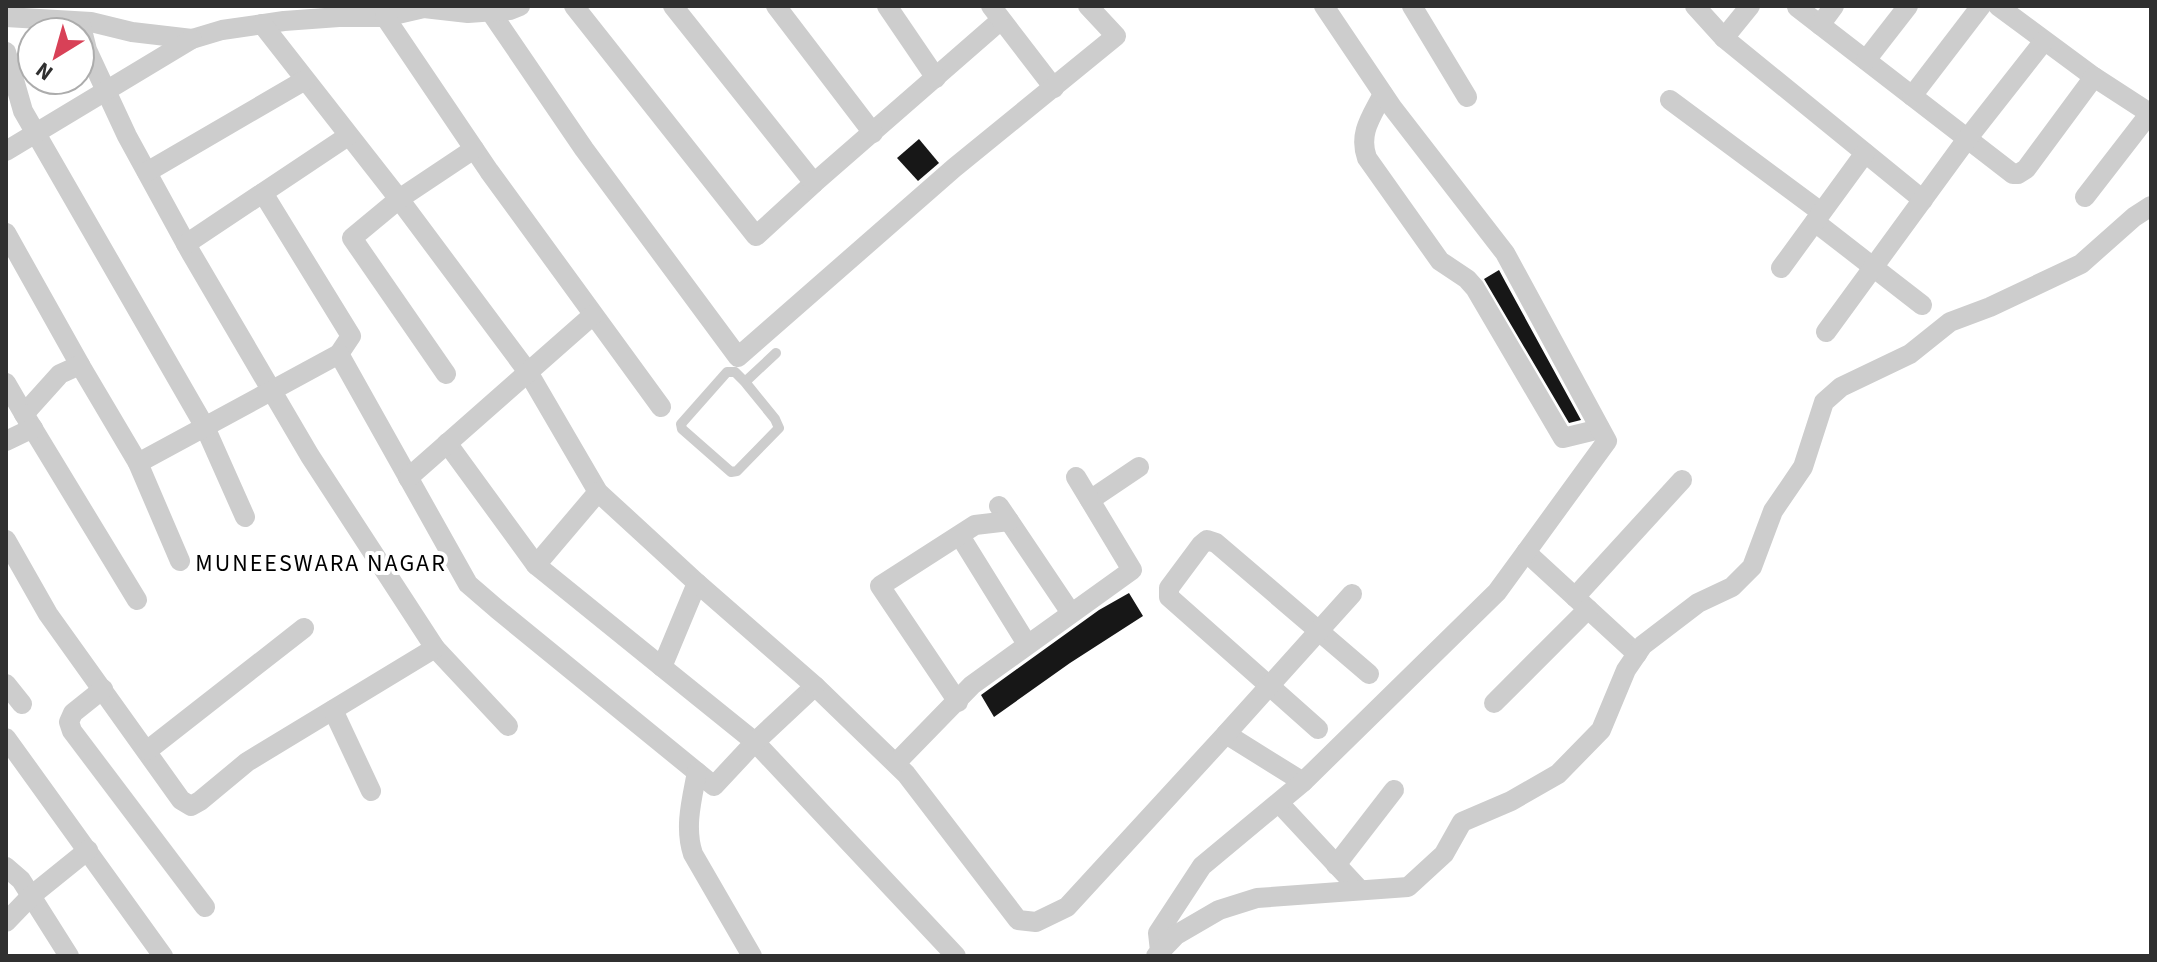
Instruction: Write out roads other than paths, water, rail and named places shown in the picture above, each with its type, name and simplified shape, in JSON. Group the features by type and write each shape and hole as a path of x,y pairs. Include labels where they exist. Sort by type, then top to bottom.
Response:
{"street":[{"path":"6,151 192,39 222,30 339,17 385,17 424,8 468,13 510,10 520,6"},
{"path":"574,6 756,236 936,78 996,13 1054,88"},
{"path":"673,6 814,183"},
{"path":"776,6 873,133"},
{"path":"887,6 936,78"},
{"path":"490,11 584,149 738,357 954,168 1116,36 1088,6"},
{"path":"1158,954 1158,933 1202,866 1303,782 1497,592 1607,441 1505,253 1383,94 1324,6"},
{"path":"1412,6 1467,97"},
{"path":"1695,6 1724,38 1923,200"},
{"path":"1724,38 1750,6"},
{"path":"1820,25 1834,6"},
{"path":"1866,60 1908,6"},
{"path":"1912,96 1981,6"},
{"path":"1998,6 2150,114 2085,197"},
{"path":"1797,7 2006,171 2018,174 2026,169 2094,77"},
{"path":"385,17 474,149 661,407"},
{"path":"96,24 192,39"},
{"path":"262,24 399,199 528,372 598,492 815,686 896,763 1018,920 1036,922 1067,907 1352,594"},
{"path":"1826,332 1967,139 2044,41"},
{"path":"6,52 23,111 205,427 245,517"},
{"path":"96,70 186,244 310,456 435,648 508,726"},
{"path":"147,172 305,80"},
{"path":"1383,94 1363,136 1362,146 1367,158 1440,261 1475,288 1561,436 1567,438 1600,429"},
{"path":"1670,100 1818,217 1922,305"},
{"path":"186,244 348,136"},
{"path":"446,374 352,240 354,235 399,199 474,149"},
{"path":"1781,268 1865,153"},
{"path":"138,463 339,354 351,336 263,193"},
{"path":"1158,954 1176,935 1219,910 1257,898 1408,887 1444,854 1462,822 1511,801 1558,774 1601,730 1626,670 1643,645 1698,603 1732,587 1752,567 1773,511 1803,467 1824,402 1841,387 1910,354 1950,322 1990,307 2081,264 2151,206"},
{"path":"6,233 138,463 180,561"},
{"path":"408,478 593,315"},
{"path":"339,354 468,584 714,786 755,742 815,686"},
{"path":"6,441 28,421 60,374 80,365"},
{"path":"6,383 137,600"},
{"path":"447,443 536,565 755,742 956,956"},
{"path":"1090,500 1139,467"},
{"path":"896,763 972,685 1132,570 1076,477"},
{"path":"1494,703 1682,480"},
{"path":"536,565 598,492"},
{"path":"958,702 880,586 975,525 1004,513 1071,613"},
{"path":"960,536 1027,644"},
{"path":"6,540 48,614 181,800 191,806 247,762 435,648"},
{"path":"1318,729 1168,595 1169,588 1201,545 1207,540 1216,543 1369,674"},
{"path":"1526,552 1637,654"},
{"path":"662,667 697,583"},
{"path":"148,750 304,628"},
{"path":"6,684 22,704"},
{"path":"103,689 73,713 69,722 72,731 205,907"},
{"path":"333,710 371,791"},
{"path":"1226,734 1303,782"},
{"path":"6,738 163,956"},
{"path":"697,772 688,822 689,842 752,956"},
{"path":"1336,865 1394,790"},
{"path":"1279,803 1360,890"},
{"path":"6,922 31,896 88,850"},
{"path":"6,867 21,880 69,956"}],"lane":[{"path":"749,378 776,353"},
{"path":"738,357 779,428 737,471 731,472 680,426 727,372 749,378"}],"district":[{"name":"MUNEESWARA NAGAR","path":"321,563"}]}
